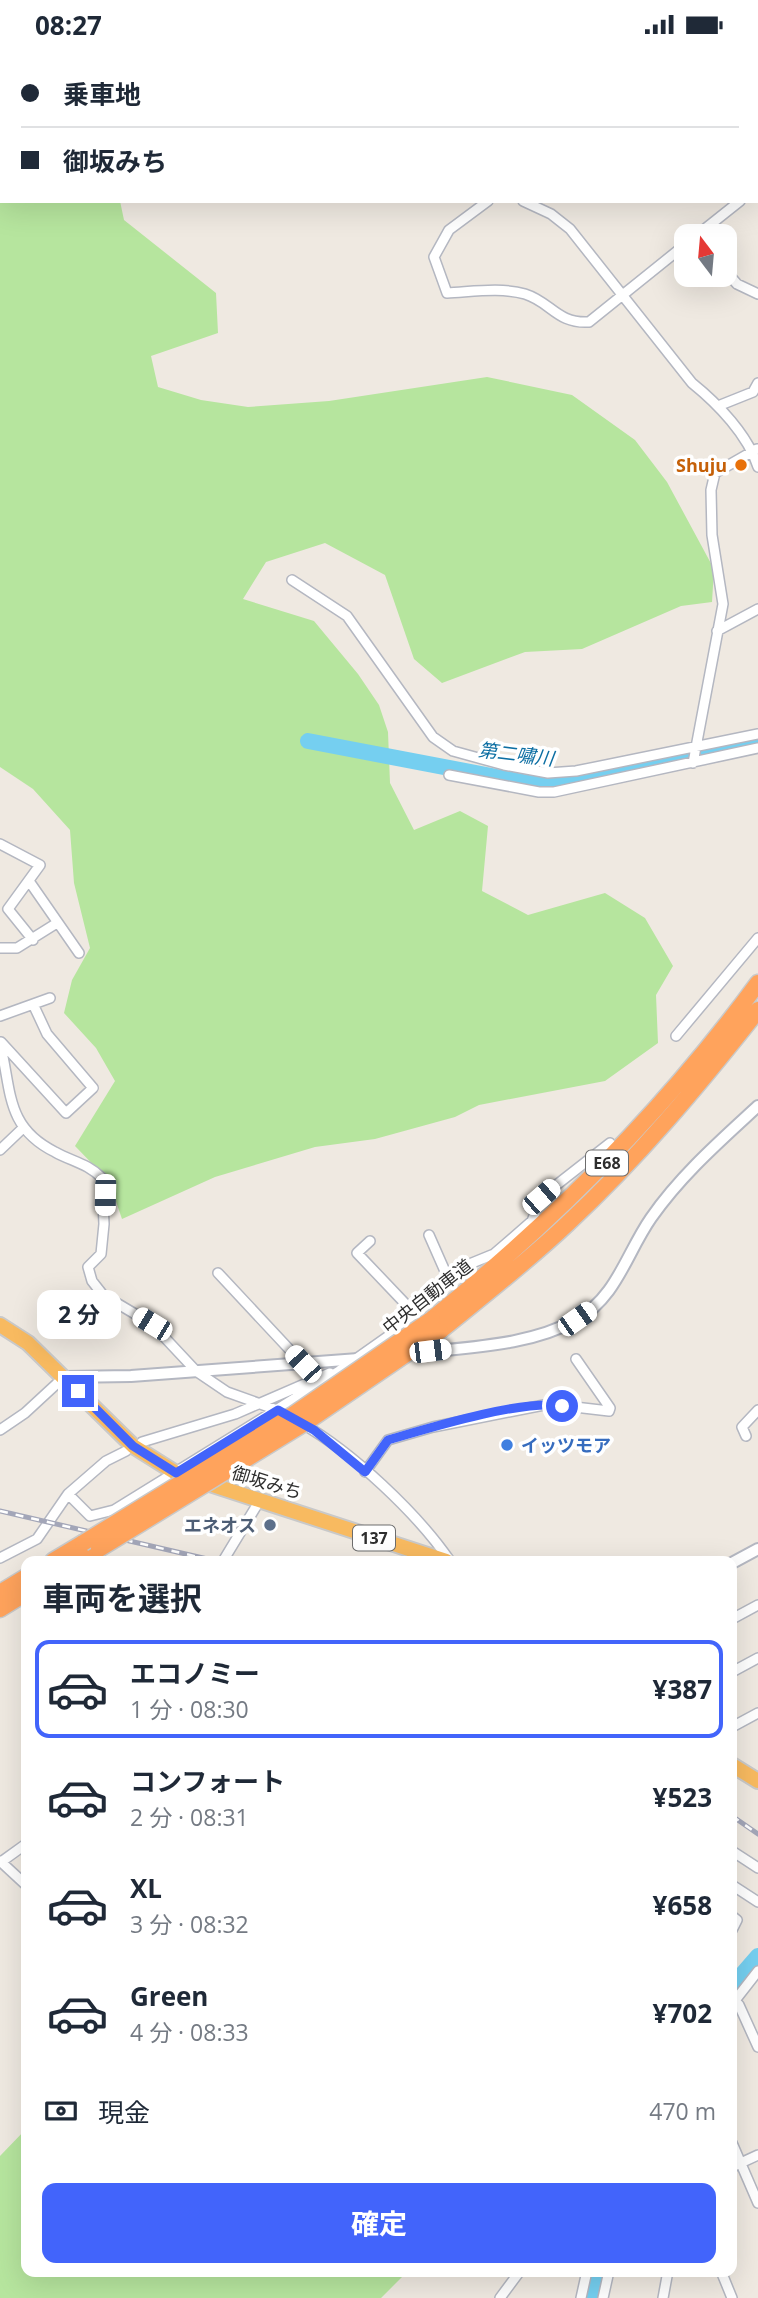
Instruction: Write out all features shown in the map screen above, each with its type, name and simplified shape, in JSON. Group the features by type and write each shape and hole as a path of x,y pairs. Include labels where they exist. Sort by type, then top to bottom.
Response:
{"highway":[{"name":"中央自動車道","path":"87,1556 309,1421 520,1246 614,1157 690,1070 758,983"},
{"name":"中央自動車道","path":"61,1556 305,1407 530,1257 597,1195 652,1138 758,1010"},
{"name":"御坂みち","path":"0,1325 28,1343 133,1446 176,1473 433,1556"},
{"path":"0,1591 21,1580"},
{"path":"0,1609 21,1596"},
{"path":"737,1768 758,1781"}],"street":[{"path":"485,203 449,230 434,257 447,293 486,291 524,294 558,317 577,322 589,321 674,253"},
{"path":"527,203 551,214 570,229 692,383 756,449 758,467"},
{"path":"712,224 738,203"},
{"path":"737,284 758,295"},
{"path":"718,407 756,388 758,404"},
{"path":"693,762 723,604 712,535 711,490 715,473 756,449"},
{"path":"292,580 346,616 433,737 446,749 495,763 548,773 576,771 758,734"},
{"path":"717,631 758,609"},
{"path":"449,775 539,792 554,792 758,748"},
{"path":"0,844 40,865 8,909 33,940"},
{"path":"29,881 79,953"},
{"path":"0,948 17,948 57,923"},
{"path":"676,1036 758,938"},
{"path":"0,1016 50,998"},
{"path":"0,1042 66,1113 93,1088 47,1034 33,1004"},
{"path":"0,1042 11,1088 9,1103 22,1129 57,1154 88,1165 102,1178 104,1224 101,1254 88,1267 92,1281 103,1295 152,1324 196,1371 227,1392 260,1402 314,1430 411,1511 444,1556"},
{"path":"0,1430 25,1413 64,1377 356,1360 545,1334 577,1319 608,1294 652,1217 695,1165 758,1106"},
{"path":"0,1150 22,1129"},
{"path":"430,1322 423,1296 471,1263 494,1254 532,1221 541,1197 610,1143"},
{"path":"429,1235 448,1278"},
{"path":"370,1241 357,1253 430,1322"},
{"path":"218,1273 303,1364"},
{"path":"68,1493 90,1517 103,1516 356,1360 430,1322"},
{"path":"365,1472 388,1440 433,1427 549,1404 608,1411 610,1408 576,1359"},
{"path":"142,1442 235,1415 318,1376 339,1371"},
{"path":"746,1436 743,1427 758,1410"},
{"path":"0,1558 37,1539 68,1493 106,1461 126,1451"},
{"path":"226,1556 260,1500"},
{"path":"737,1560 758,1549"},
{"path":"737,1616 758,1605"},
{"path":"737,1669 758,1658"},
{"path":"737,1724 758,1713"},
{"path":"21,1847 1,1861 21,1880"},
{"path":"737,1854 758,1868"},
{"path":"737,1888 758,1902"},
{"path":"737,1995 758,1971"},
{"path":"737,2008 758,2047"},
{"path":"737,2165 758,2155"},
{"path":"737,2167 758,2203"},
{"path":"500,2298 516,2277"},
{"path":"581,2298 586,2277"},
{"path":"603,2298 608,2277"},
{"path":"663,2298 666,2277"},
{"path":"723,2277 732,2298"}],"green space":[{"path":"0,203 120,203 124,220 216,293 218,333 151,356 158,387 201,400 248,407 329,401 487,377 572,395 635,440 667,482 714,569 712,602 681,606 582,649 525,652 442,683 414,659 385,575 325,543 266,562 243,599 314,621 358,674 379,705 388,732 390,783 414,830 460,811 488,826 482,891 528,915 605,893 645,918 673,966 656,995 658,1043 605,1081 479,1105 455,1117 375,1139 315,1147 215,1177 122,1219 109,1181 75,1146 115,1081 96,1048 64,1013 72,980 90,948 74,883 70,830 33,789 0,767"},
{"path":"21,2134 21,2277 402,2277 381,2298 0,2298 0,2156"}],"waterway":[{"name":"第二嘯川","path":"308,741 528,783 557,783 615,775 758,738"},
{"path":"737,1980 758,1956"},
{"path":"592,2298 597,2277"}],"railway":[{"path":"0,1511 194,1556"},
{"path":"737,1819 758,1834"}],"place":[{"name":"Shuju","path":"741,465"},
{"name":"イッツモア","path":"507,1445"},
{"name":"エネオス","path":"270,1525"}],"route":[{"path":"78,1391 133,1446 176,1473 278,1410 314,1430 365,1472 388,1440 433,1427 524,1408 549,1404 562,1406"}]}
